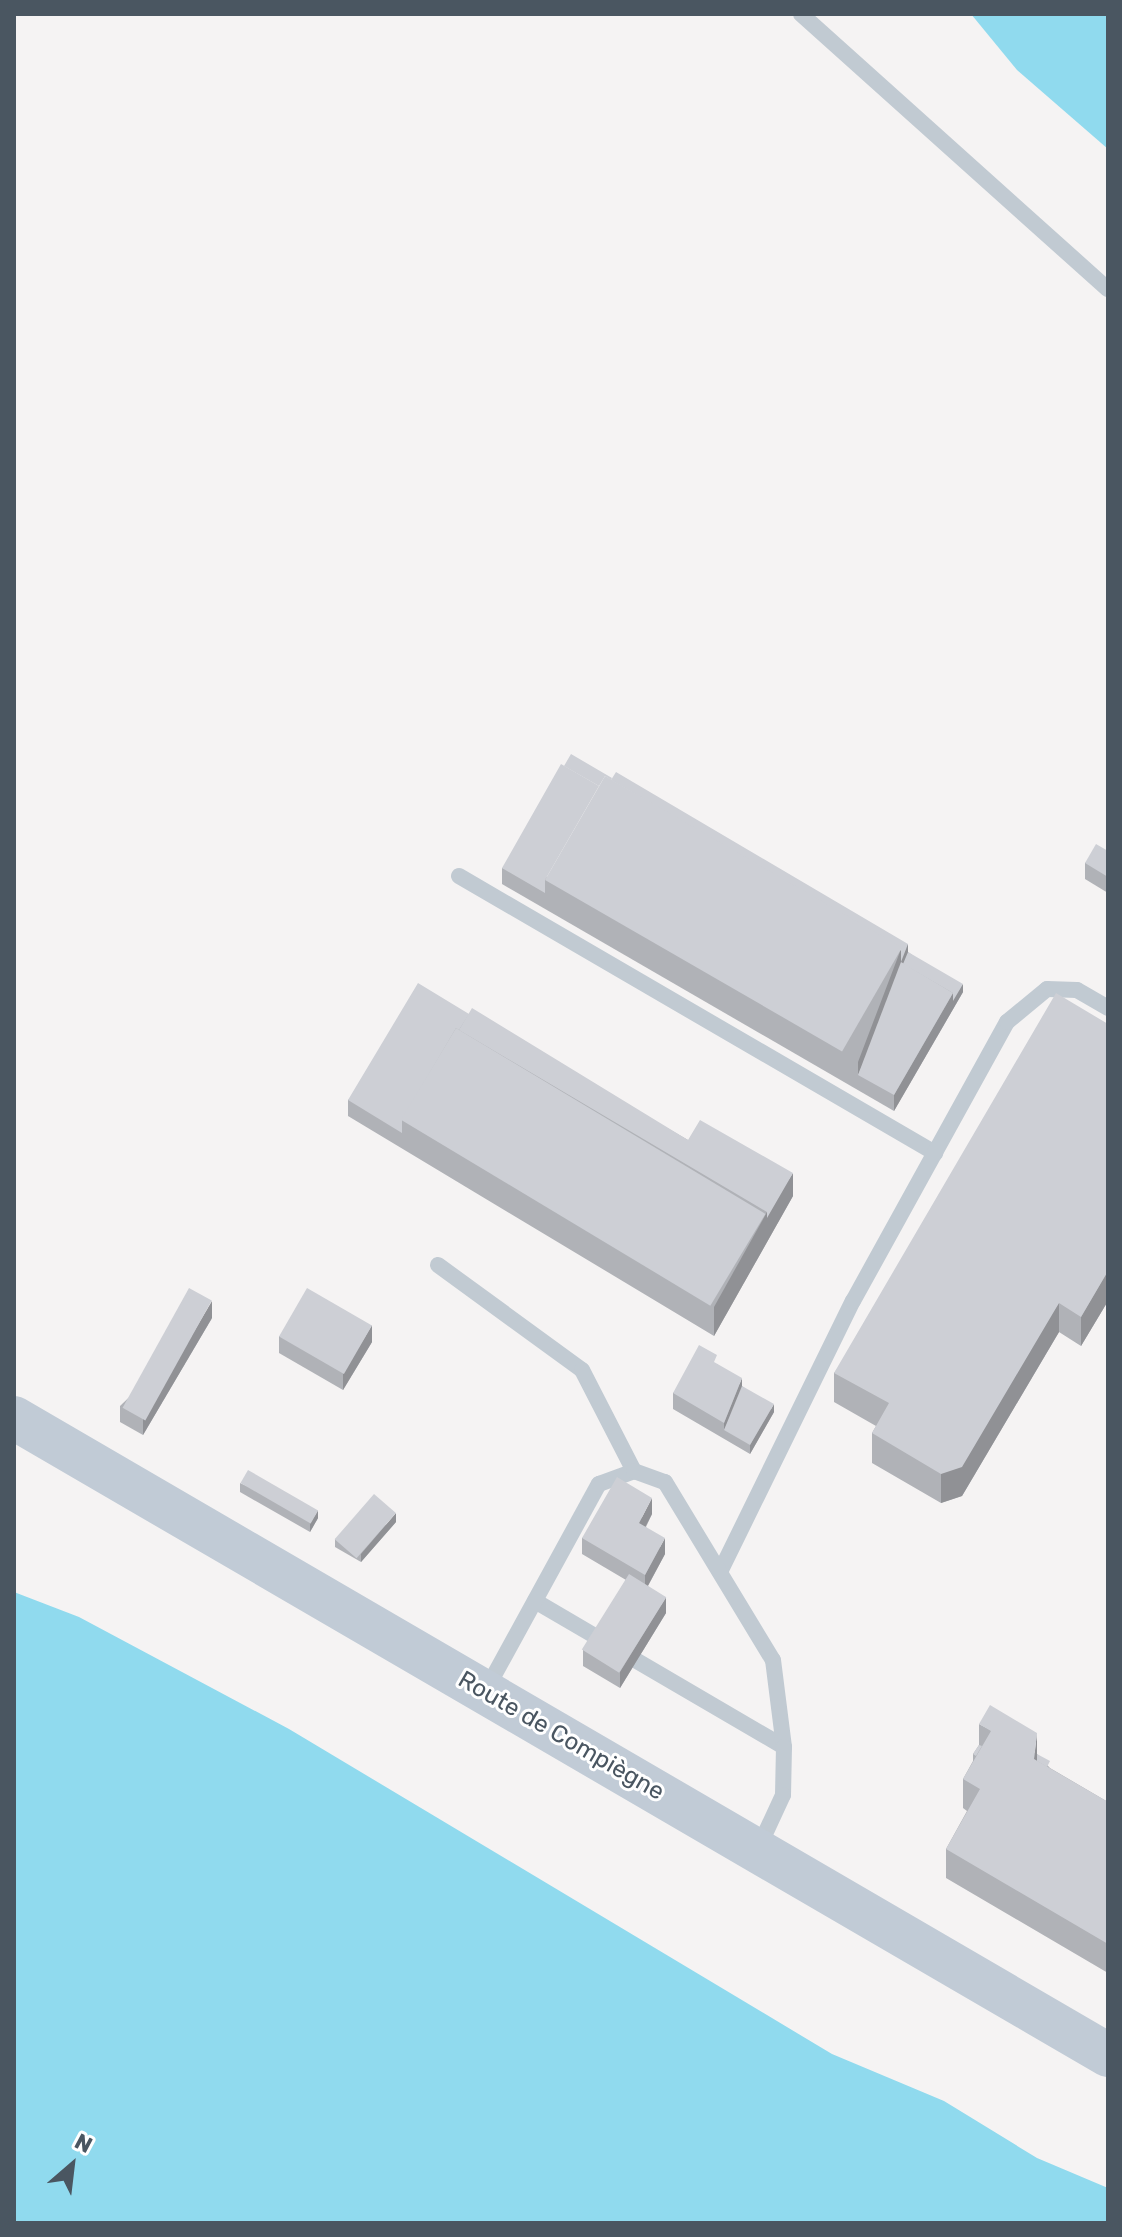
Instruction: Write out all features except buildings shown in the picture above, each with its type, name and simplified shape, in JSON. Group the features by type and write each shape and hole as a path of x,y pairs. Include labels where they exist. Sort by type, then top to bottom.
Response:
{"main road":[{"name":"Route de Compiègne","path":"14,1418 1108,2055"}],"lane":[{"path":"801,14 1108,289"},
{"path":"459,876 935,1153"},
{"path":"720,1572 853,1301 1007,1022 1047,989 1077,990 1108,1008"},
{"path":"438,1265 582,1370 634,1471"},
{"path":"485,1692 599,1484 634,1471 665,1482 773,1660 784,1747 783,1795 758,1850"},
{"path":"535,1601 600,1639"},
{"path":"637,1661 784,1747"}],"water":[{"path":"971,14 1108,14 1108,149 1017,70"},
{"path":"14,1592 79,1617 289,1729 832,2054 944,2101 1037,2158 1108,2188 1108,2223 14,2223"}]}
